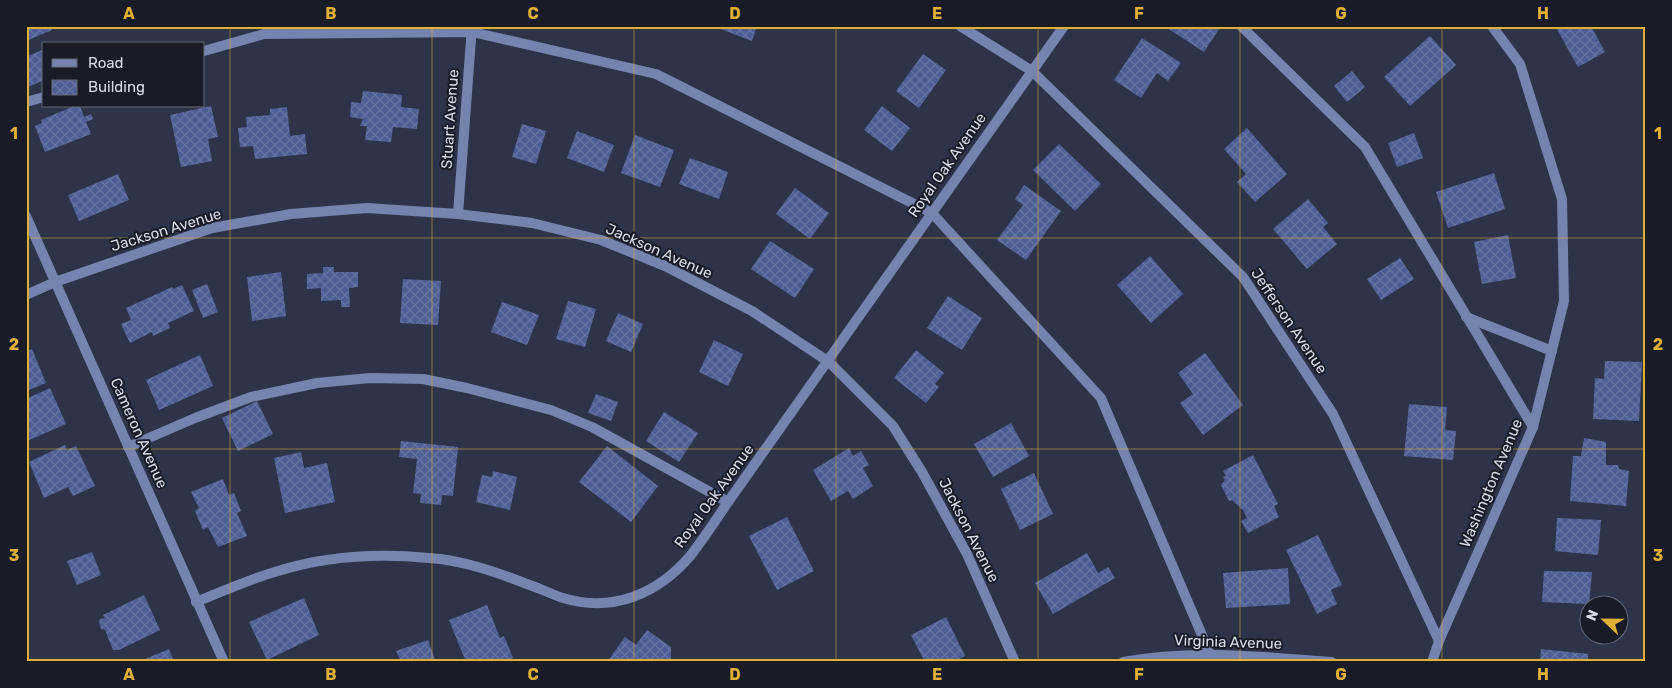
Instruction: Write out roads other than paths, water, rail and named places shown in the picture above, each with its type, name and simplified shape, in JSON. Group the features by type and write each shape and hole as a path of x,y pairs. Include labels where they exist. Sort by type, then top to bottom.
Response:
{"street":[{"name":"Jefferson Avenue","path":"960,26 1032,71 1243,277 1332,414 1438,641"},
{"name":"Royal Oak Avenue","path":"196,602 278,571 322,560 366,556 430,558 479,567 563,598 592,603 615,603 642,594 671,575 691,554 829,362 1064,26"},
{"path":"1241,26 1365,147 1533,427"},
{"name":"Washington Avenue","path":"1432,662 1438,641 1533,427 1564,301 1562,199 1520,64 1492,26"},
{"path":"205,51 264,34 472,29 656,74 932,213 1101,398 1210,654"},
{"name":"Stuart Avenue","path":"458,214 472,29"},
{"path":"26,102 42,98"},
{"name":"Jackson Avenue","path":"26,294 55,282 212,228 281,216 368,208 458,214 532,223 601,240 665,266 752,311 829,362 893,426 922,472 967,554 1015,662"},
{"name":"Cameron Avenue","path":"26,216 224,662"},
{"path":"1466,316 1552,351"},
{"path":"128,447 195,418 252,398 317,383 370,378 423,379 467,388 551,410 592,427 728,502"},
{"name":"Virginia Avenue","path":"1123,662 1170,655 1210,654 1332,662"}]}
